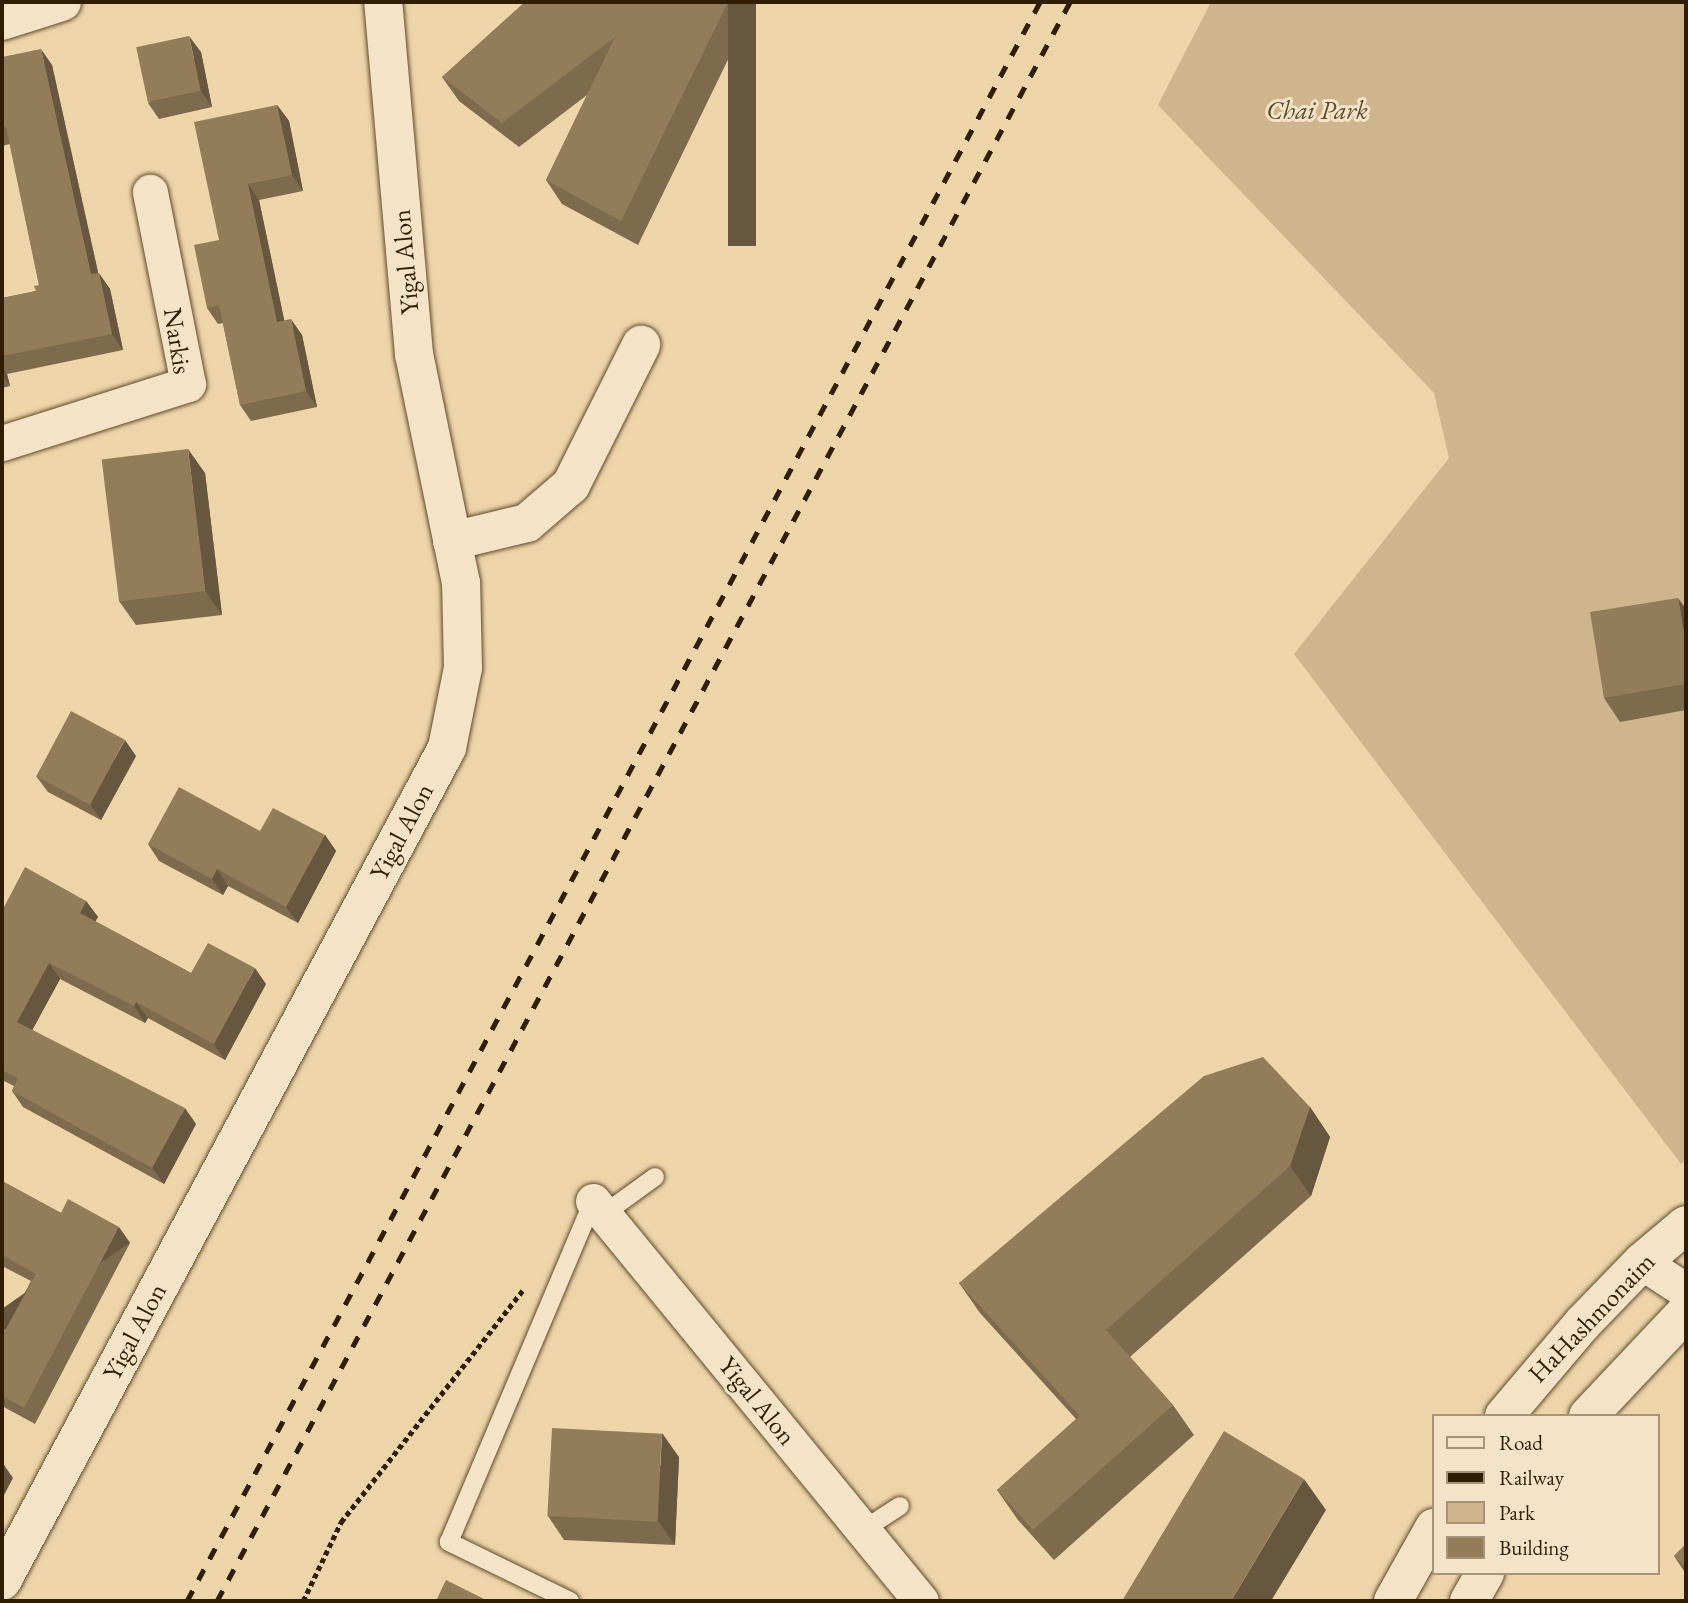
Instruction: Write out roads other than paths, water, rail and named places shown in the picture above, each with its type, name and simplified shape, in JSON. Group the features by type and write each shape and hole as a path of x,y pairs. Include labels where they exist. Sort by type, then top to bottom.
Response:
{"street":[{"path":"2,21 62,2"},
{"name":"Yigal Alon","path":"2,1581 447,748 463,668 461,583 414,354 383,2"},
{"name":"Narkis","path":"2,443 188,384 150,192"},
{"path":"452,541 527,523 571,485 641,345"},
{"name":"Yigal Alon","path":"598,1208 921,1601"},
{"name":"HaHashmonaim","path":"1506,1414 1541,1369 1642,1262 1686,1225"},
{"path":"1642,1262 1686,1291"},
{"path":"1590,1414 1686,1312"},
{"path":"1393,1601 1432,1532"},
{"path":"1469,1601 1484,1575"}],"lane":[{"path":"570,1601 449,1542 598,1208 655,1177"},
{"path":"863,1530 901,1506"}],"railway":[{"path":"187,1601 1040,2"},
{"path":"217,1601 1070,2"}],"park label":[{"name":"Chai Park","path":"1317,111"}]}
